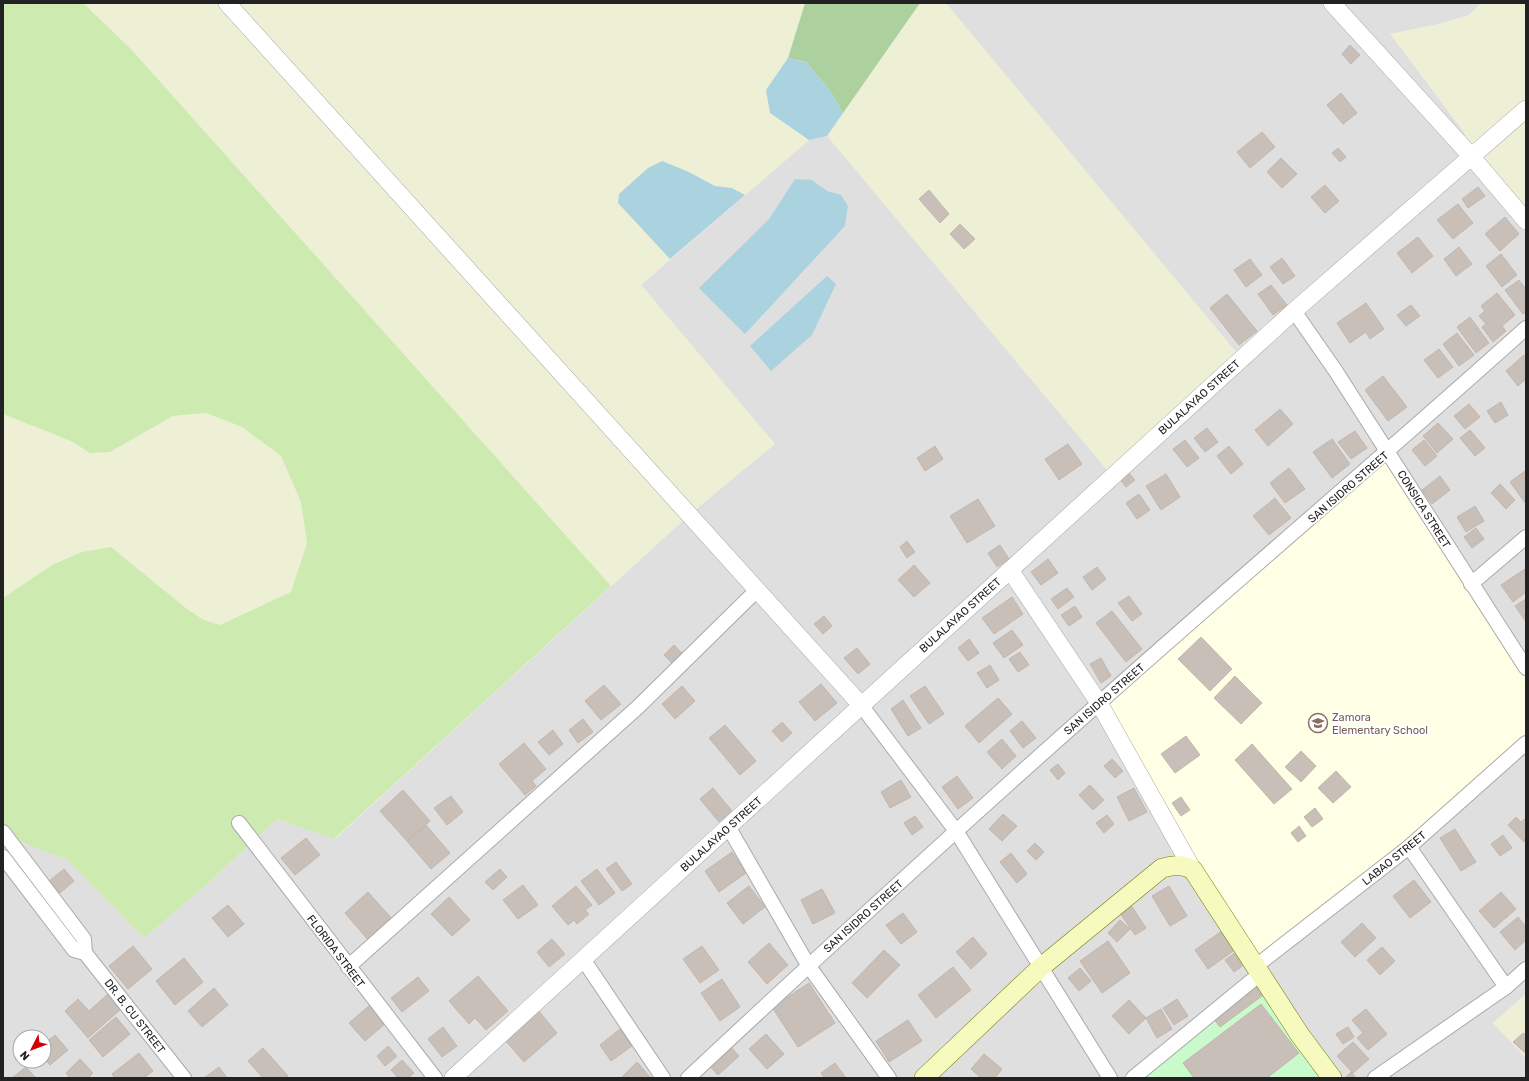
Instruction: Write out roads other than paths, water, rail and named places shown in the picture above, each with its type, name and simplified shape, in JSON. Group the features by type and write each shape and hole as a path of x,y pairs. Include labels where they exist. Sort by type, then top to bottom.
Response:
{"main road":[{"path":"924,1078 1040,968 1162,868 1176,865 1193,870 1300,1034 1332,1078"}],"street":[{"path":"227,3 653,474 756,591 861,705 956,831 1040,968 1110,1078"},
{"path":"1332,3 1471,156 1526,221"},
{"name":"BULALAYAO STREET","path":"452,1078 1294,311 1526,109"},
{"name":"CONSICA STREET","path":"1294,311 1335,370 1526,668"},
{"name":"SAN ISIDRO STREET","path":"688,1078 808,965 1099,703 1524,334"},
{"path":"1471,584 1526,537"},
{"path":"1010,570 1099,703 1193,870"},
{"path":"348,967 638,707 756,591"},
{"name":"LABAO STREET","path":"1133,1078 1258,969 1409,847 1526,743"},
{"name":"FLORIDA STREET","path":"239,823 434,1078"},
{"path":"728,828 808,965 889,1078"},
{"name":"DR. B. CU STREET","path":"3,832 84,939 85,953 184,1078"},
{"path":"1409,847 1506,987"},
{"name":"DR. B. CU STREET","path":"3,858 74,950 85,953"},
{"path":"583,959 663,1078"},
{"path":"1375,1078 1506,987 1526,969"}],"water":[{"path":"788,58 806,62 830,91 843,113 827,136 809,140 770,113 766,90"},
{"path":"662,161 689,172 715,186 732,188 745,195 670,259 618,203 619,194 648,168"},
{"path":"795,179 812,180 827,191 841,195 848,206 845,226 745,334 699,288 769,219"},
{"path":"827,276 836,284 812,335 771,371 750,346"}],"place":[{"name":"Zamora Elementary School","path":"1318,723"}]}
